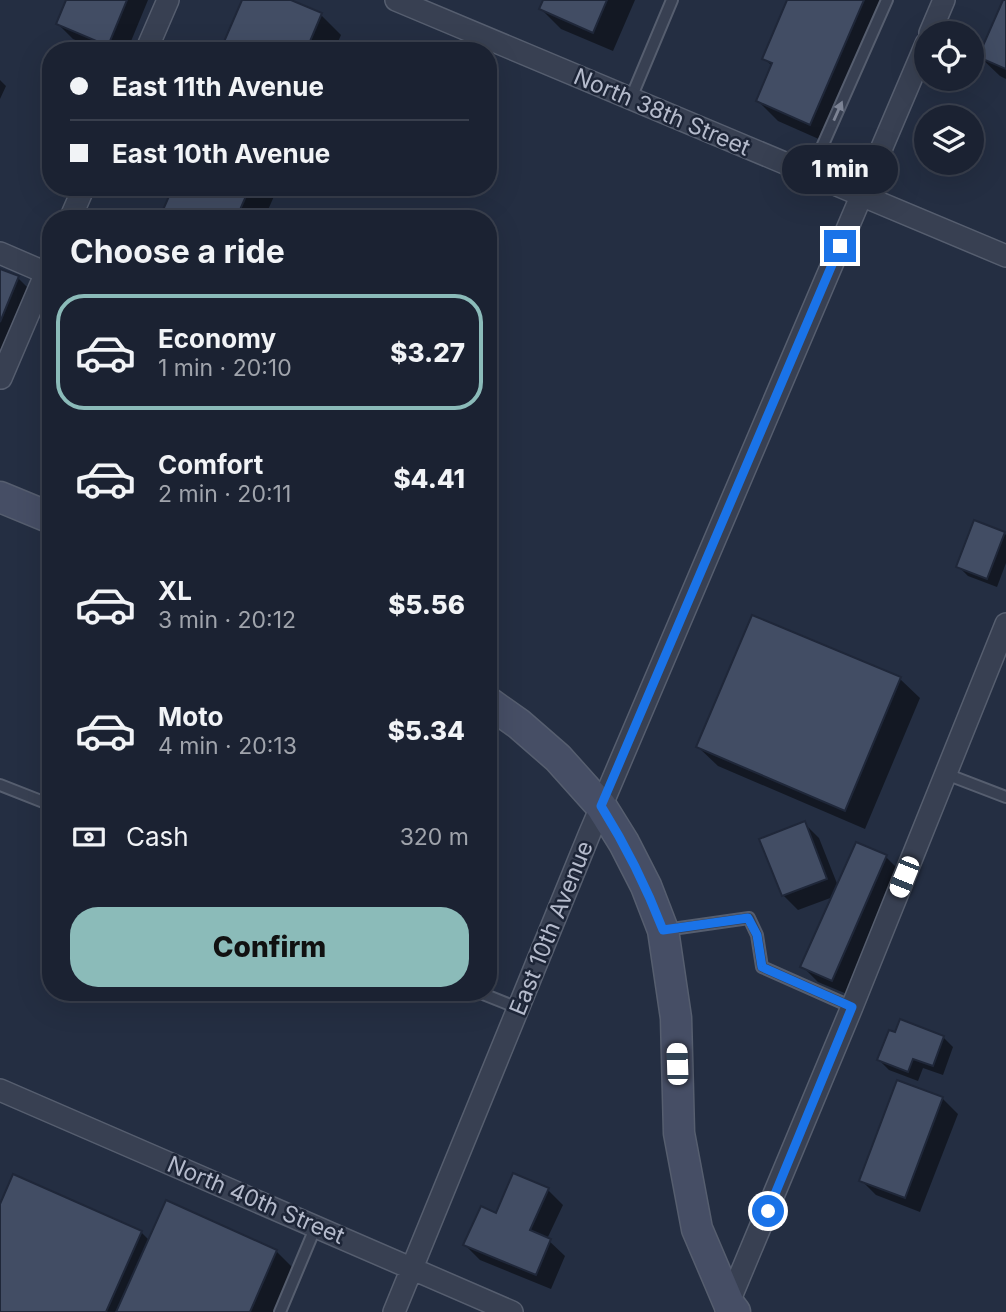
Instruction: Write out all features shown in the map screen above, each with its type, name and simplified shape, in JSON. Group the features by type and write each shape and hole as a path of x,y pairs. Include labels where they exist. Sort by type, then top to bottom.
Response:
{"main road":[{"path":"0,497 42,514"},
{"path":"497,708 519,723 558,758 601,806 646,886 663,930 676,1018 679,1133 696,1229 730,1309"}],"street":[{"path":"150,42 168,0"},
{"name":"North 38th Street","path":"396,0 497,42"},
{"path":"935,21 944,0"},
{"name":"North 38th Street","path":"497,42 1006,256"},
{"name":"East 10th Avenue","path":"394,1312 601,806 914,72"},
{"path":"0,253 42,267"},
{"path":"1,377 42,285"},
{"path":"730,1309 1006,624"},
{"name":"North 40th Street","path":"0,1090 512,1312"}],"lane":[{"path":"631,98 672,0"},
{"path":"810,174 887,0"},
{"path":"946,774 1006,797"},
{"path":"0,785 42,801"},
{"path":"663,930 748,918 757,935 762,967 852,1007"},
{"path":"497,1000 518,1008"},
{"path":"281,1312 316,1226"}],"building":[{"path":"66,0 127,0 110,42 99,42 56,24"},
{"path":"242,0 291,0 322,13 310,42 224,42"},
{"path":"543,0 607,0 593,33 539,9"},
{"path":"787,0 864,0 810,125 756,101 772,63 762,59"},
{"path":"1003,0 1006,0 1006,69 984,60 984,43"},
{"path":"169,196 246,196 240,210 163,210"},
{"path":"0,269 19,276 0,322"},
{"path":"974,520 1005,532 987,579 956,567"},
{"path":"752,615 901,677 845,811 696,747"},
{"path":"805,821 827,879 782,896 759,839"},
{"path":"856,842 887,855 832,981 800,967"},
{"path":"900,1019 944,1036 933,1066 913,1059 908,1072 877,1060 889,1030 895,1032"},
{"path":"897,1080 943,1097 905,1198 859,1181"},
{"path":"513,1173 549,1188 530,1230 551,1239 536,1275 463,1245 481,1206 496,1213"},
{"path":"13,1174 142,1231 106,1312 0,1312 0,1204"},
{"path":"166,1200 277,1250 250,1312 116,1312"}],"route":[{"path":"768,1211 852,1007 762,967 757,935 748,918 663,930 646,886 601,806 840,246"}]}
